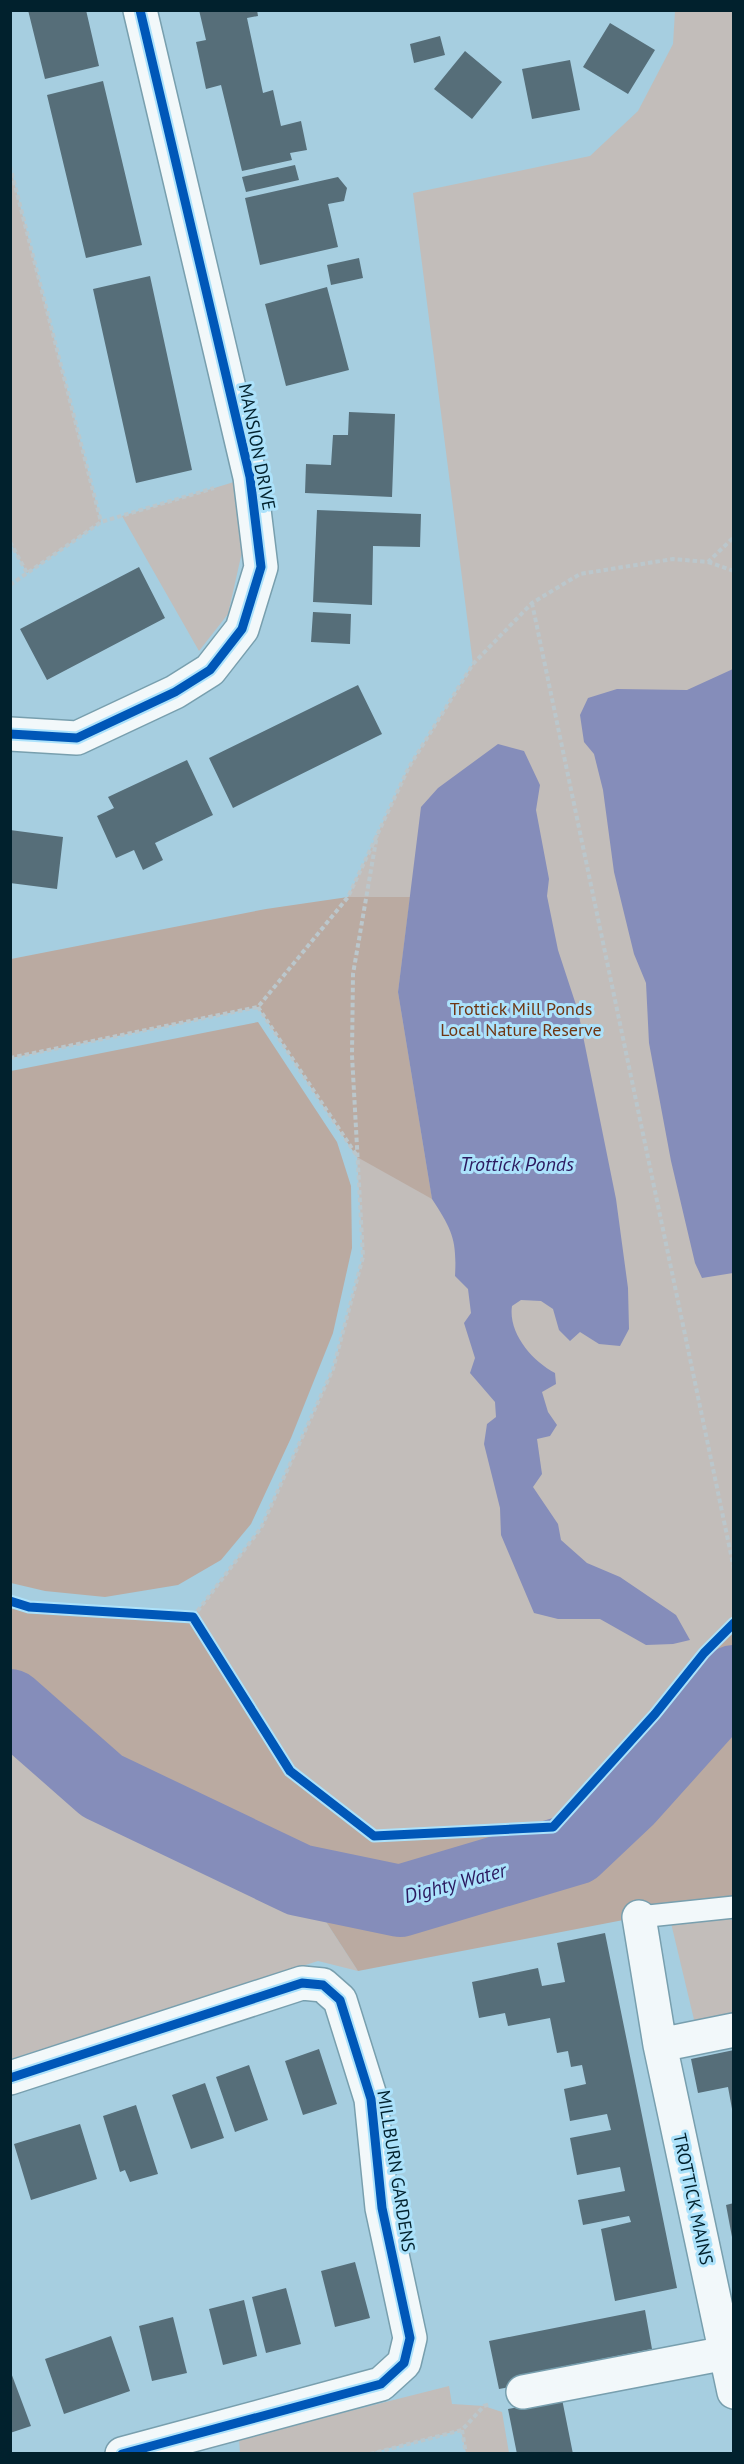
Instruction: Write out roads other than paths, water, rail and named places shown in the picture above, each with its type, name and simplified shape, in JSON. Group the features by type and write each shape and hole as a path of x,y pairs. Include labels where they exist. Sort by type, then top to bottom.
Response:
{"street":[{"name":"MANSION DRIVE","path":"10,734 77,738 174,692 210,670 242,629 261,567 249,477 140,10"},
{"name":"TROTTICK MAINS","path":"639,1917 660,2045 734,2392"},
{"name":"MILLBURN GARDENS","path":"10,2078 302,1983 323,1985 340,2000 370,2099 382,2208 410,2338 404,2363 381,2384 154,2443 122,2454"},
{"path":"660,2045 734,2030"},
{"path":"523,2392 726,2353"}],"lane":[{"path":"639,1917 734,1907"}],"water":[{"path":"733,669 733,1273 702,1278 695,1263 671,1161 649,1043 646,983 634,954 614,872 603,790 594,754 584,742 580,715 588,698 617,689 687,690"},
{"name":"Trottick Ponds","path":"498,744 524,751 540,785 536,810 549,879 547,896 558,950 578,1011 616,1199 628,1288 629,1329 620,1346 599,1344 580,1332 570,1341 559,1330 553,1309 541,1301 521,1300 512,1306 514,1326 523,1345 546,1368 555,1373 556,1384 542,1392 548,1412 557,1425 550,1436 537,1439 542,1474 533,1487 558,1524 561,1540 587,1563 620,1577 676,1615 690,1640 673,1644 646,1645 600,1619 558,1619 534,1613 501,1535 500,1508 484,1444 487,1424 496,1417 495,1402 470,1373 475,1358 464,1323 471,1313 468,1289 455,1276 452,1235 432,1199 398,992 421,807 438,788"}],"waterway":[{"name":"Dighty Water","path":"10,1705 102,1786 299,1880 400,1901 575,1849 629,1798 734,1681"}],"park label":[{"name":"Trottick Mill Ponds Local Nature Reserve","path":"521,1019"}]}
